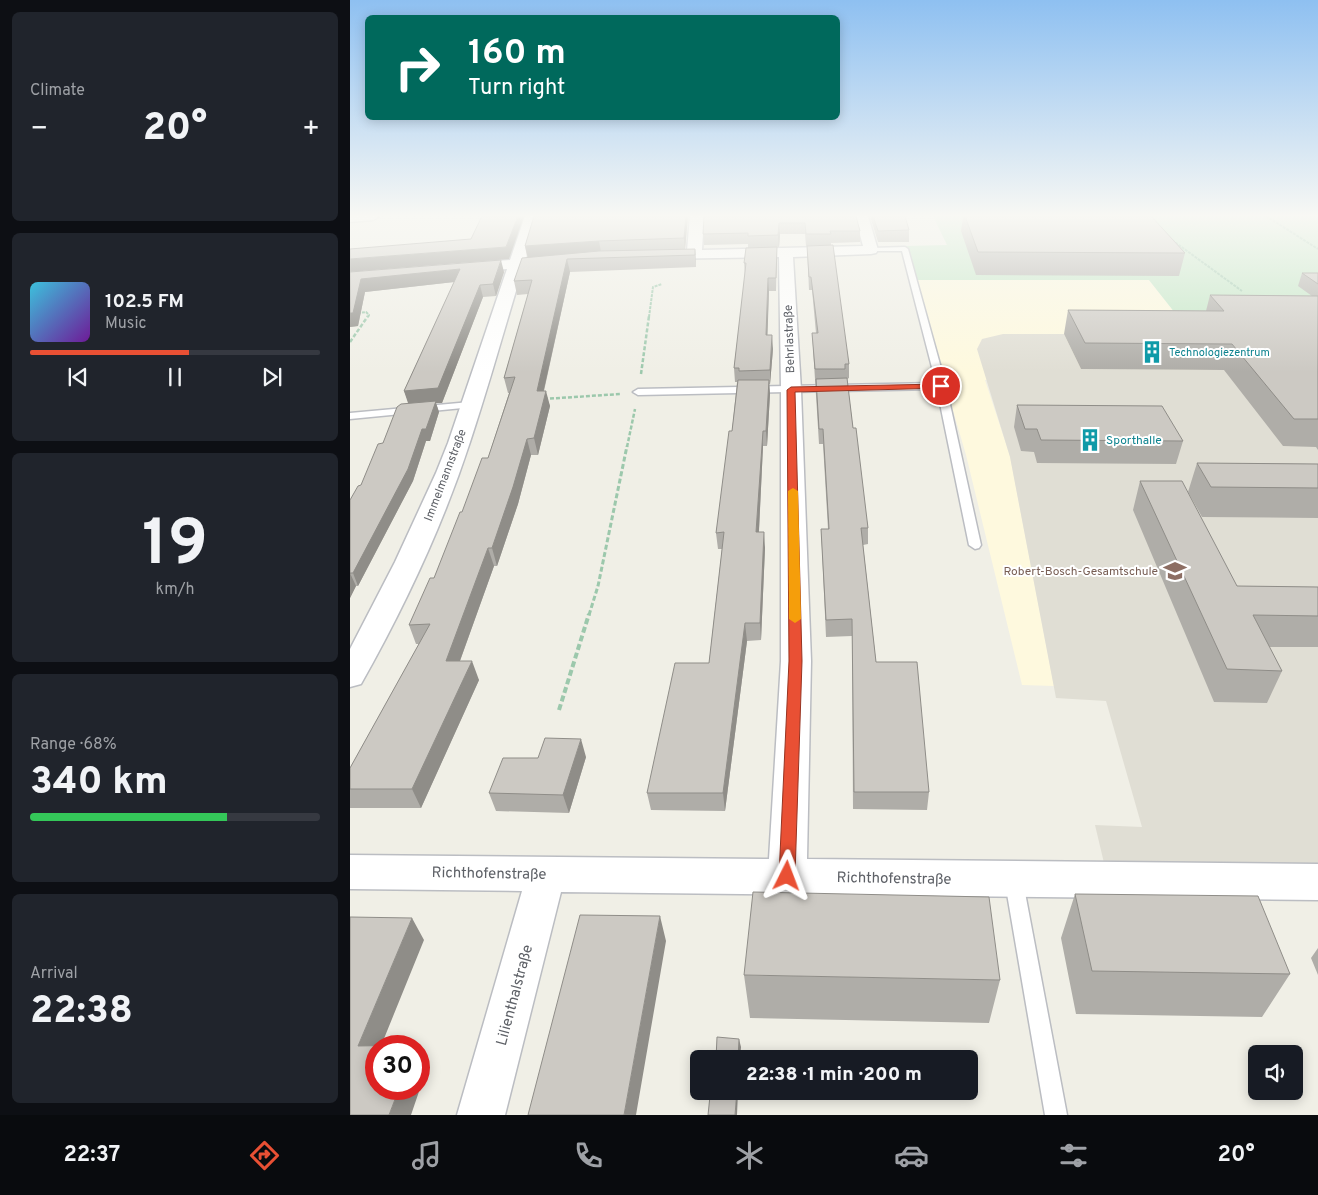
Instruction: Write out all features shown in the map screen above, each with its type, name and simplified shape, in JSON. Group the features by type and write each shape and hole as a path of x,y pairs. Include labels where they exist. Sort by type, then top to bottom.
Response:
{"street":[{"path":"453,269 465,268"},
{"name":"Immelmannstraße","path":"350,676 388,606 430,516 459,443 515,268"},
{"name":"Behrlastraße","path":"787,268 796,661 787,876"},
{"name":"Richthofenstraße","path":"350,872 1318,882"},
{"name":"Lilienthalstraße","path":"481,1115 546,874"}],"lane":[{"path":"909,268 941,386 975,545"},
{"path":"638,392 941,386"},
{"path":"350,416 470,405"},
{"path":"1013,880 1056,1115"}],"path":[{"path":"1211,268 1242,291"},
{"path":"559,710 598,586 638,392 653,287 662,284"},
{"path":"350,314 366,312 369,315 350,342"},
{"path":"539,400 638,392"}],"shaded area":[{"name":"Technologiezentrum","path":"915,280 1149,280 1179,318 1245,370 1081,369 985,380 1010,456 1054,686 1022,685 966,455"},
{"name":"Robert-Bosch-Gesamtschule","path":"1318,319 1318,866 1104,863 1095,825 1142,827 1106,701 1056,698 1010,457 977,349 982,339 1003,334 1064,334 1081,369 1244,370"}],"green space":[{"path":"911,268 1318,268 1318,319 1179,318 1149,280 915,280"}],"building":[{"path":"400,268 498,268 493,284 480,285 438,388 404,391 460,269 361,279 353,313 350,313 350,272"},
{"path":"519,268 565,268 537,391 546,391 534,438 527,439 492,548 488,548 446,661 472,661 412,789 350,789 350,768 430,624 409,625 430,578 434,578 482,458 488,458 515,377 504,378 532,280 514,281"},
{"path":"745,268 776,268 776,278 768,278 766,335 772,335 770,370 739,371 739,368 734,368"},
{"path":"808,268 836,268 849,364 845,364 845,369 815,369 812,333 818,333 811,277 809,277"},
{"path":"1302,273 1318,273 1318,284"},
{"path":"1210,295 1318,296 1318,419 1294,419 1232,344 1085,343 1068,310 1224,311"},
{"path":"847,378 853,428 856,428 868,528 861,528 876,662 917,662 929,792 854,792 852,619 826,620 821,529 829,529 823,429 819,429 816,379"},
{"path":"738,380 769,380 766,431 763,431 756,532 764,532 760,623 745,623 723,793 647,793 675,663 709,663 724,532 716,533 729,431 732,431"},
{"path":"436,401 426,429 422,429 408,469 353,573 350,573 350,500 358,486 361,485 378,444 383,443 397,407 401,404"},
{"path":"1017,405 1162,406 1183,441 1041,440 1037,429 1025,429"},
{"path":"1197,463 1318,464 1318,488 1211,487"},
{"path":"1140,481 1182,481 1237,586 1318,587 1318,616 1253,615 1282,671 1227,669"},
{"path":"545,738 581,739 563,795 489,793 503,758 538,758"},
{"path":"753,892 989,897 1000,980 744,975"},
{"path":"1075,894 1258,896 1290,974 1092,971"},
{"path":"580,915 660,916 624,1115 528,1115"},
{"path":"350,917 412,918 358,1046 365,1046 365,1100 395,1100 389,1115 350,1115"},
{"path":"717,1037 739,1039 738,1050 716,1050"},
{"path":"710,1100 736,1100 735,1115 708,1115"}],"slow traffic":[{"path":"793,491 795,619"}],"place":[{"name":"Technologiezentrum","path":"1152,352"},
{"name":"Sporthalle","path":"1090,440"},
{"name":"Robert-Bosch-Gesamtschule","path":"1175,571"}],"route":[{"path":"787,876 796,661 791,390 941,386"}]}
